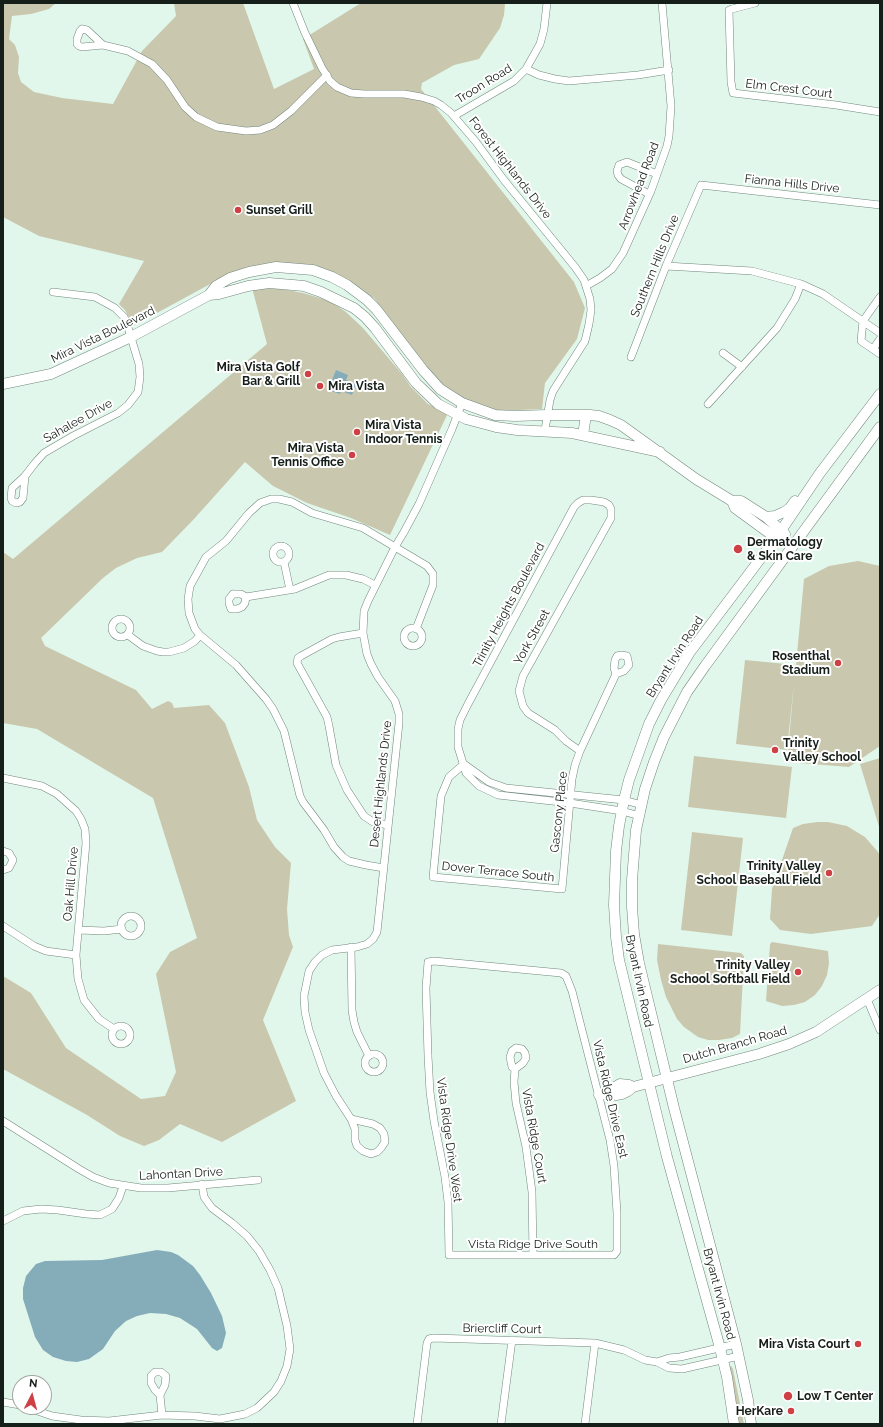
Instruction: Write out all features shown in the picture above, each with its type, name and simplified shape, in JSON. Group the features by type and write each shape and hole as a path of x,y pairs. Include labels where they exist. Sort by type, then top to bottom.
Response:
{"main road":[{"name":"Mira Vista Boulevard","path":"209,295 216,286 230,278 249,272 276,267 313,270 332,277 347,285 367,300 376,309 423,370 440,388 462,403 495,415 586,415 599,416 610,420 621,425 696,479 732,502 735,508 793,544"},
{"name":"Mira Vista Boulevard","path":"3,384 51,374 131,338 209,295 219,294 248,286 288,284 304,286 321,292 354,308 370,322 416,383 438,404 458,415 480,424 496,427 517,430 572,432 660,452"},
{"name":"Bryant Irvin Road","path":"734,1424 731,1399 720,1348 667,1157 620,960 616,937 614,905 616,851 624,800 639,750 649,724 661,700 690,652 778,534 820,473 880,394"},
{"path":"583,435 586,415"},
{"name":"Bryant Irvin Road","path":"751,1424 748,1400 739,1356 667,1078 639,963 634,934 632,880 634,849 645,789 654,762 673,718 687,692 793,544 880,427"},
{"path":"766,517 775,516 790,508 809,481 820,473"},
{"name":"Mira Vista Boulevard","path":"732,502 741,500 766,517 778,534"},
{"name":"Dutch Branch Road","path":"604,1094 622,1094 628,1092 633,1087 759,1054 789,1044 816,1032 880,990"}],"street":[{"name":"Forest Highlands Drive","path":"293,3 305,33 322,68 337,87 345,91 364,94 404,94 421,97 441,105 454,116 476,142 504,180 575,267 586,286 591,310 589,324 585,341 552,391 545,430"},
{"name":"Troon Road","path":"454,116 514,81 526,69 540,44 548,3"},
{"name":"Arrowhead Road","path":"586,286 612,269 623,254 649,194 667,146 671,106 662,3"},
{"name":"Elm Crest Court","path":"755,3 729,10 731,82 733,93 836,105 880,112"},
{"path":"103,45 128,51 152,64 166,80 185,108 196,117 217,127 246,131 260,130 273,125 291,111 327,75"},
{"path":"526,69 539,75 569,81 669,70"},
{"path":"649,194 621,179 616,171 619,165 627,162 657,174"},
{"name":"Fianna Hills Drive","path":"701,185 880,205"},
{"name":"Southern Hills Drive","path":"631,357 666,266 701,185"},
{"path":"666,266 752,271 801,284 823,294 880,333"},
{"path":"708,404 777,328 795,299 801,284"},
{"name":"Sahalee Drive","path":"25,476 34,462 44,453 118,412 134,399 138,392 140,377 139,364 124,317 115,308 95,297 53,292"},
{"path":"880,297 863,321 861,341 880,354"},
{"path":"873,349 880,339"},
{"path":"723,353 742,368"},
{"name":"Desert Highlands Drive","path":"351,1119 373,1124 380,1128 384,1134 385,1142 378,1152 371,1154 363,1151 357,1146 355,1140 355,1129 351,1119 336,1096 324,1073 309,1030 305,1012 304,996 310,971 315,962 322,955 332,950 367,944 373,939 376,932 384,868 399,714 395,701 370,664 363,633 364,611 375,585 414,515 462,403"},
{"path":"384,868 349,860 334,848 324,830 300,796 289,745 273,709 236,665 200,636 195,629 189,613 188,599 190,586 206,557 226,541 249,513 260,503 270,499 279,499 292,502 312,513 363,528 423,562 433,574 433,585 416,629"},
{"name":"Trinity Heights Boulevard","path":"611,518 611,509 609,505 604,502 583,500 574,507 460,720 457,738 458,747 466,773 479,786 498,795 570,803 622,811 640,816"},
{"name":"York Street","path":"580,751 566,741 555,730 528,714 523,706 520,691 523,676 611,518"},
{"path":"284,562 290,590"},
{"path":"246,597 290,590 329,575 338,574 359,578 375,585"},
{"path":"363,633 339,636 332,639 298,658 297,663 327,717 336,766 348,790 364,816 373,822 388,825"},
{"path":"128,635 149,649 163,652 170,652 184,648 200,636"},
{"name":"Gascony Place","path":"562,889 572,779 580,751 616,674"},
{"path":"464,764 489,782 502,787 624,800 642,805"},
{"name":"Dover Terrace South","path":"464,764 449,776 441,796 433,877 562,889"},
{"name":"Oak Hill Drive","path":"3,778 42,786 57,794 76,811 81,819 85,830 86,843 76,955 78,980 84,1000 99,1019 114,1029"},
{"path":"3,851 9,853 13,860 9,868 3,870"},
{"path":"3,926 34,946 46,951 76,955"},
{"path":"79,930 104,932 122,929"},
{"path":"350,948 352,1010 354,1022 357,1032 369,1056"},
{"name":"Vista Ridge Drive West","path":"449,1255 448,1202 434,1121 428,1070 426,988 428,962 434,961 561,973 566,976"},
{"name":"Vista Ridge Drive East","path":"566,976 604,1094 615,1173 617,1213 616,1253"},
{"path":"867,999 880,1030"},
{"name":"Vista Ridge Court","path":"515,1069 514,1082 516,1103 526,1147 532,1192 533,1255"},
{"name":"Lahontan Drive","path":"3,1121 93,1177 109,1183 141,1188 168,1188 258,1180"},
{"path":"49,1415 81,1420 109,1421 162,1415 195,1416 220,1419 245,1414 257,1408 274,1392 281,1381 287,1366 290,1349 287,1326 278,1288 259,1251 232,1223 212,1208 204,1196 202,1184"},
{"path":"3,1221 23,1211 41,1209 100,1215 112,1209 124,1186"},
{"name":"Vista Ridge Drive South","path":"449,1255 607,1255 616,1253"},
{"name":"Briercliff Court","path":"417,1424 429,1339 439,1338 595,1343 624,1350 645,1360 657,1362 669,1368 682,1369 739,1356"},
{"path":"501,1424 512,1340"},
{"path":"585,1424 595,1343"},
{"path":"657,1362 669,1358 685,1356 736,1344"},
{"path":"685,1356 688,1367"},
{"path":"160,1395 162,1415"}],"green space":[{"path":"3,3 56,3 49,9 31,14 12,16 9,39 15,45 19,57 18,73 21,82 34,92 62,98 113,104 142,51 176,16 174,3 243,3 274,89 314,69 303,39 361,3 505,3 504,15 500,28 479,59 454,65 422,83 421,89 574,282 585,308 577,339 545,383 542,409 497,411 465,400 434,378 374,298 327,273 307,265 225,276 133,326 125,310 119,304 144,261 39,236 3,217"},
{"path":"267,286 303,293 330,301 346,312 363,328 402,374 411,387 428,404 448,413 390,535 351,518 307,503 273,486 245,462 162,552 137,558 116,568 103,578 41,638 45,646 136,690 152,709 168,701 172,703 174,708 209,705 225,723 249,787 257,820 275,847 291,863 287,909 289,935 293,947 263,1020 296,1101 222,1142 180,1124 159,1140 144,1146 120,1136 87,1115 3,1069 3,976 31,993 66,1048 141,1099 165,1096 176,1072 156,974 170,952 197,938 153,798 37,729 3,723 3,552 13,559 267,344 252,288"},
{"name":"Rosenthal Stadium","path":"858,561 880,566 880,746 849,767 787,762 794,683 787,750 736,744 745,660 796,665 804,579 829,566"},
{"path":"694,756 792,767 786,818 688,807"},
{"path":"880,758 880,830 860,764"},
{"name":"Trinity Valley School Baseball Field","path":"828,822 847,826 865,837 878,852 880,856 880,914 872,926 811,934 780,930 770,919 772,889 793,828 803,824"},
{"path":"692,832 743,838 732,936 681,930"},
{"name":"Trinity Valley School Softball Field","path":"772,942 828,951 829,963 827,975 822,986 815,995 805,1002 782,1006 766,1001 770,944"},
{"path":"658,944 741,953 744,956 740,1034 732,1038 708,1040 698,1037 684,1027 677,1019 666,997 657,960"},
{"path":"729,1366 733,1369 744,1424 737,1424"}],"water":[{"path":"336,370 348,375 346,380 356,384 352,395 341,391 340,394 328,390"},
{"path":"157,1250 171,1252 178,1255 193,1266 200,1275 222,1316 226,1333 222,1348 217,1351 212,1348 197,1329 180,1318 166,1314 150,1313 137,1316 126,1321 115,1331 103,1349 89,1359 77,1362 66,1361 53,1357 43,1350 35,1337 23,1299 23,1288 26,1276 36,1264 45,1261 102,1260"}],"place":[{"name":"Sunset Grill","path":"238,210"},
{"name":"Mira Vista Golf Bar & Grill","path":"308,374"},
{"name":"Mira Vista","path":"320,386"},
{"name":"Mira Vista Indoor Tennis","path":"357,432"},
{"name":"Mira Vista Tennis Office","path":"352,455"},
{"name":"Dermatology & Skin Care","path":"738,549"},
{"name":"Rosenthal Stadium","path":"838,663"},
{"name":"Trinity Valley School","path":"775,750"},
{"name":"Trinity Valley School Baseball Field","path":"829,873"},
{"name":"Trinity Valley School Softball Field","path":"798,972"},
{"name":"Mira Vista Court","path":"858,1344"},
{"name":"Low T Center","path":"788,1396"},
{"name":"HerKare","path":"791,1411"}]}
